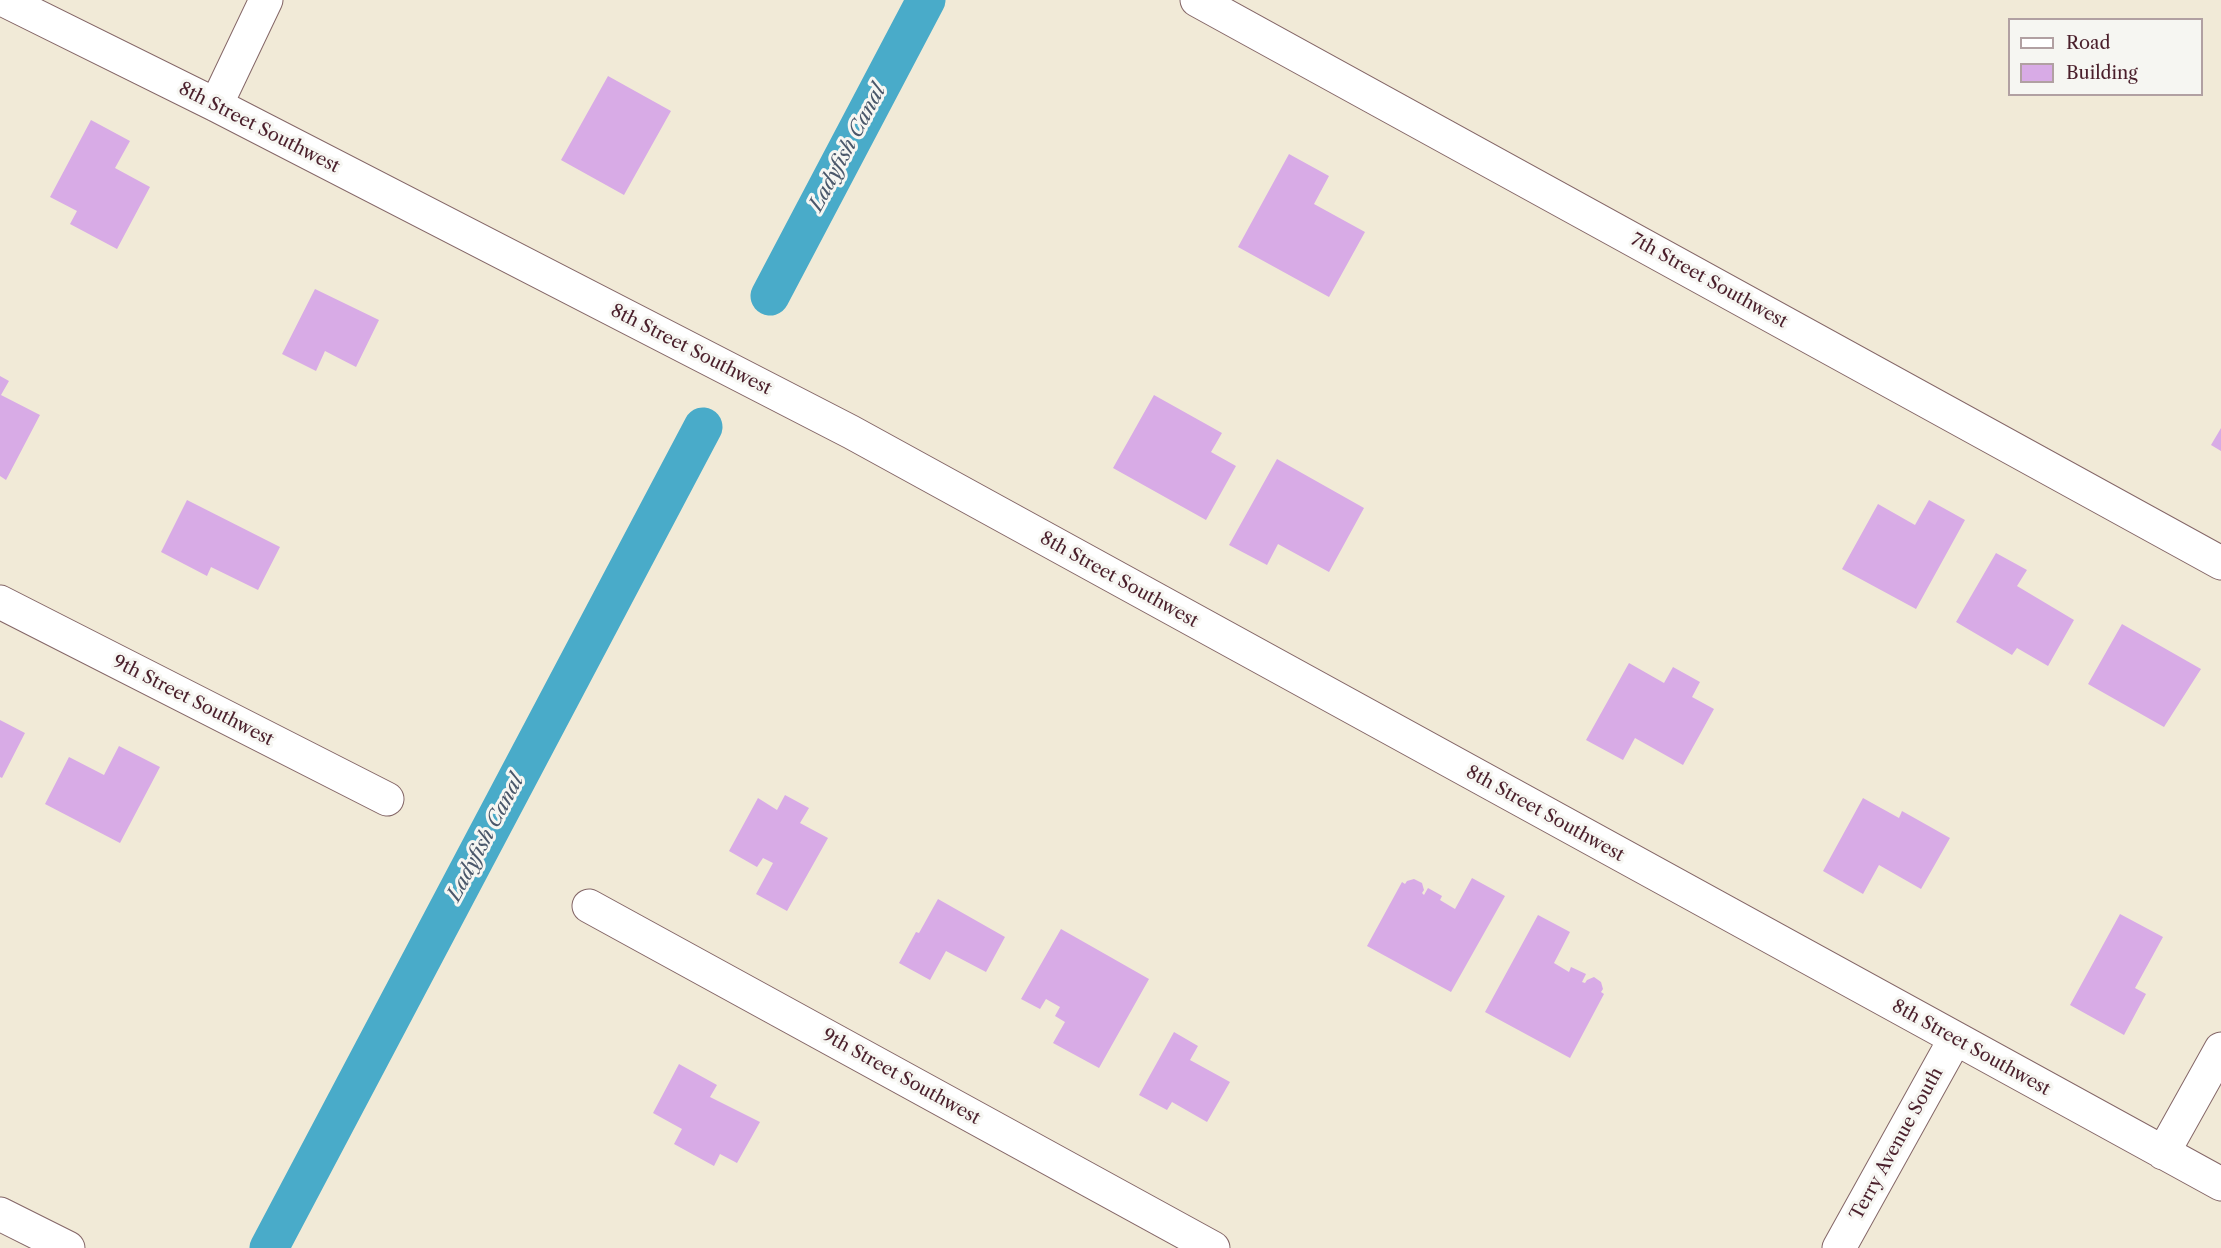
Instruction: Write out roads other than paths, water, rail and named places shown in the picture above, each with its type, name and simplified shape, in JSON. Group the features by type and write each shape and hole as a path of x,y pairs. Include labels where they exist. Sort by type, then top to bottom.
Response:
{"street":[{"name":"8th Street Southwest","path":"4,0 216,105 851,432 2221,1184"},
{"path":"216,105 241,47 266,0"},
{"name":"7th Street Southwest","path":"1197,0 2221,563"},
{"name":"9th Street Southwest","path":"0,602 387,799"},
{"name":"9th Street Southwest","path":"589,906 1213,1248"},
{"name":"Terry Avenue South","path":"1839,1248 1955,1039"},
{"path":"2163,1153 2221,1049"},
{"path":"0,1214 68,1248"}],"waterway":[{"name":"Ladyfish Canal","path":"770,296 926,0"},
{"name":"Ladyfish Canal","path":"269,1248 703,427"}]}
